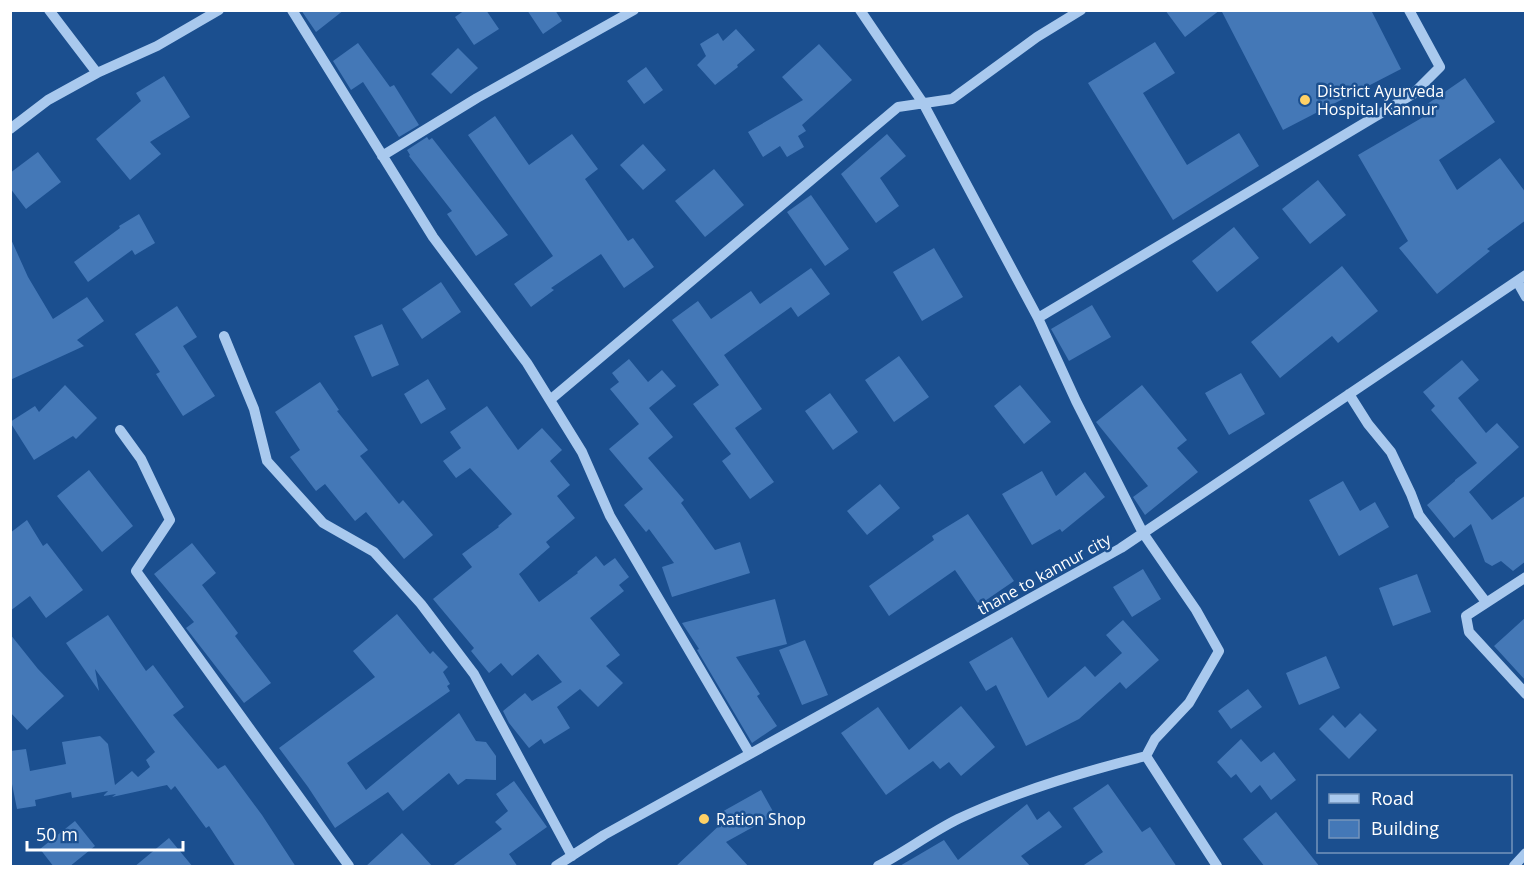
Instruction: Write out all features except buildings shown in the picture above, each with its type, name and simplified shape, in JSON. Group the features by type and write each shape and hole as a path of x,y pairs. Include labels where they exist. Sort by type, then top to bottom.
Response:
{"street":[{"path":"48,10 97,74"},
{"path":"10,129 48,100 157,46 219,10"},
{"path":"292,10 433,237 527,363 550,400 582,452 610,516 750,754"},
{"path":"382,156 477,98 634,10"},
{"path":"860,10 923,103 1038,318 1076,401 1143,533 1196,610 1218,651 1189,703 1155,739 1146,756 1020,793 956,820 895,862 878,867"},
{"path":"550,400 898,107 952,99 1037,37 1081,10"},
{"path":"1038,318 1413,94 1440,67 1408,10"},
{"path":"1521,278 1526,297"},
{"name":"thane to kannur city","path":"556,867 604,835 1121,548 1521,278"},
{"path":"224,336 254,409 267,461 323,523 374,552 421,604 474,674 572,856"},
{"path":"1349,394 1368,424 1391,452 1419,515 1486,602"},
{"path":"120,430 141,459 170,520 136,571 349,867"},
{"path":"1526,577 1466,616 1469,632 1526,694"},
{"path":"1146,756 1217,867"},
{"path":"1514,867 1526,853"}],"place":[{"name":"District Ayurveda Hospital Kannur","path":"1305,100"},
{"name":"Ration Shop","path":"704,819"}]}
